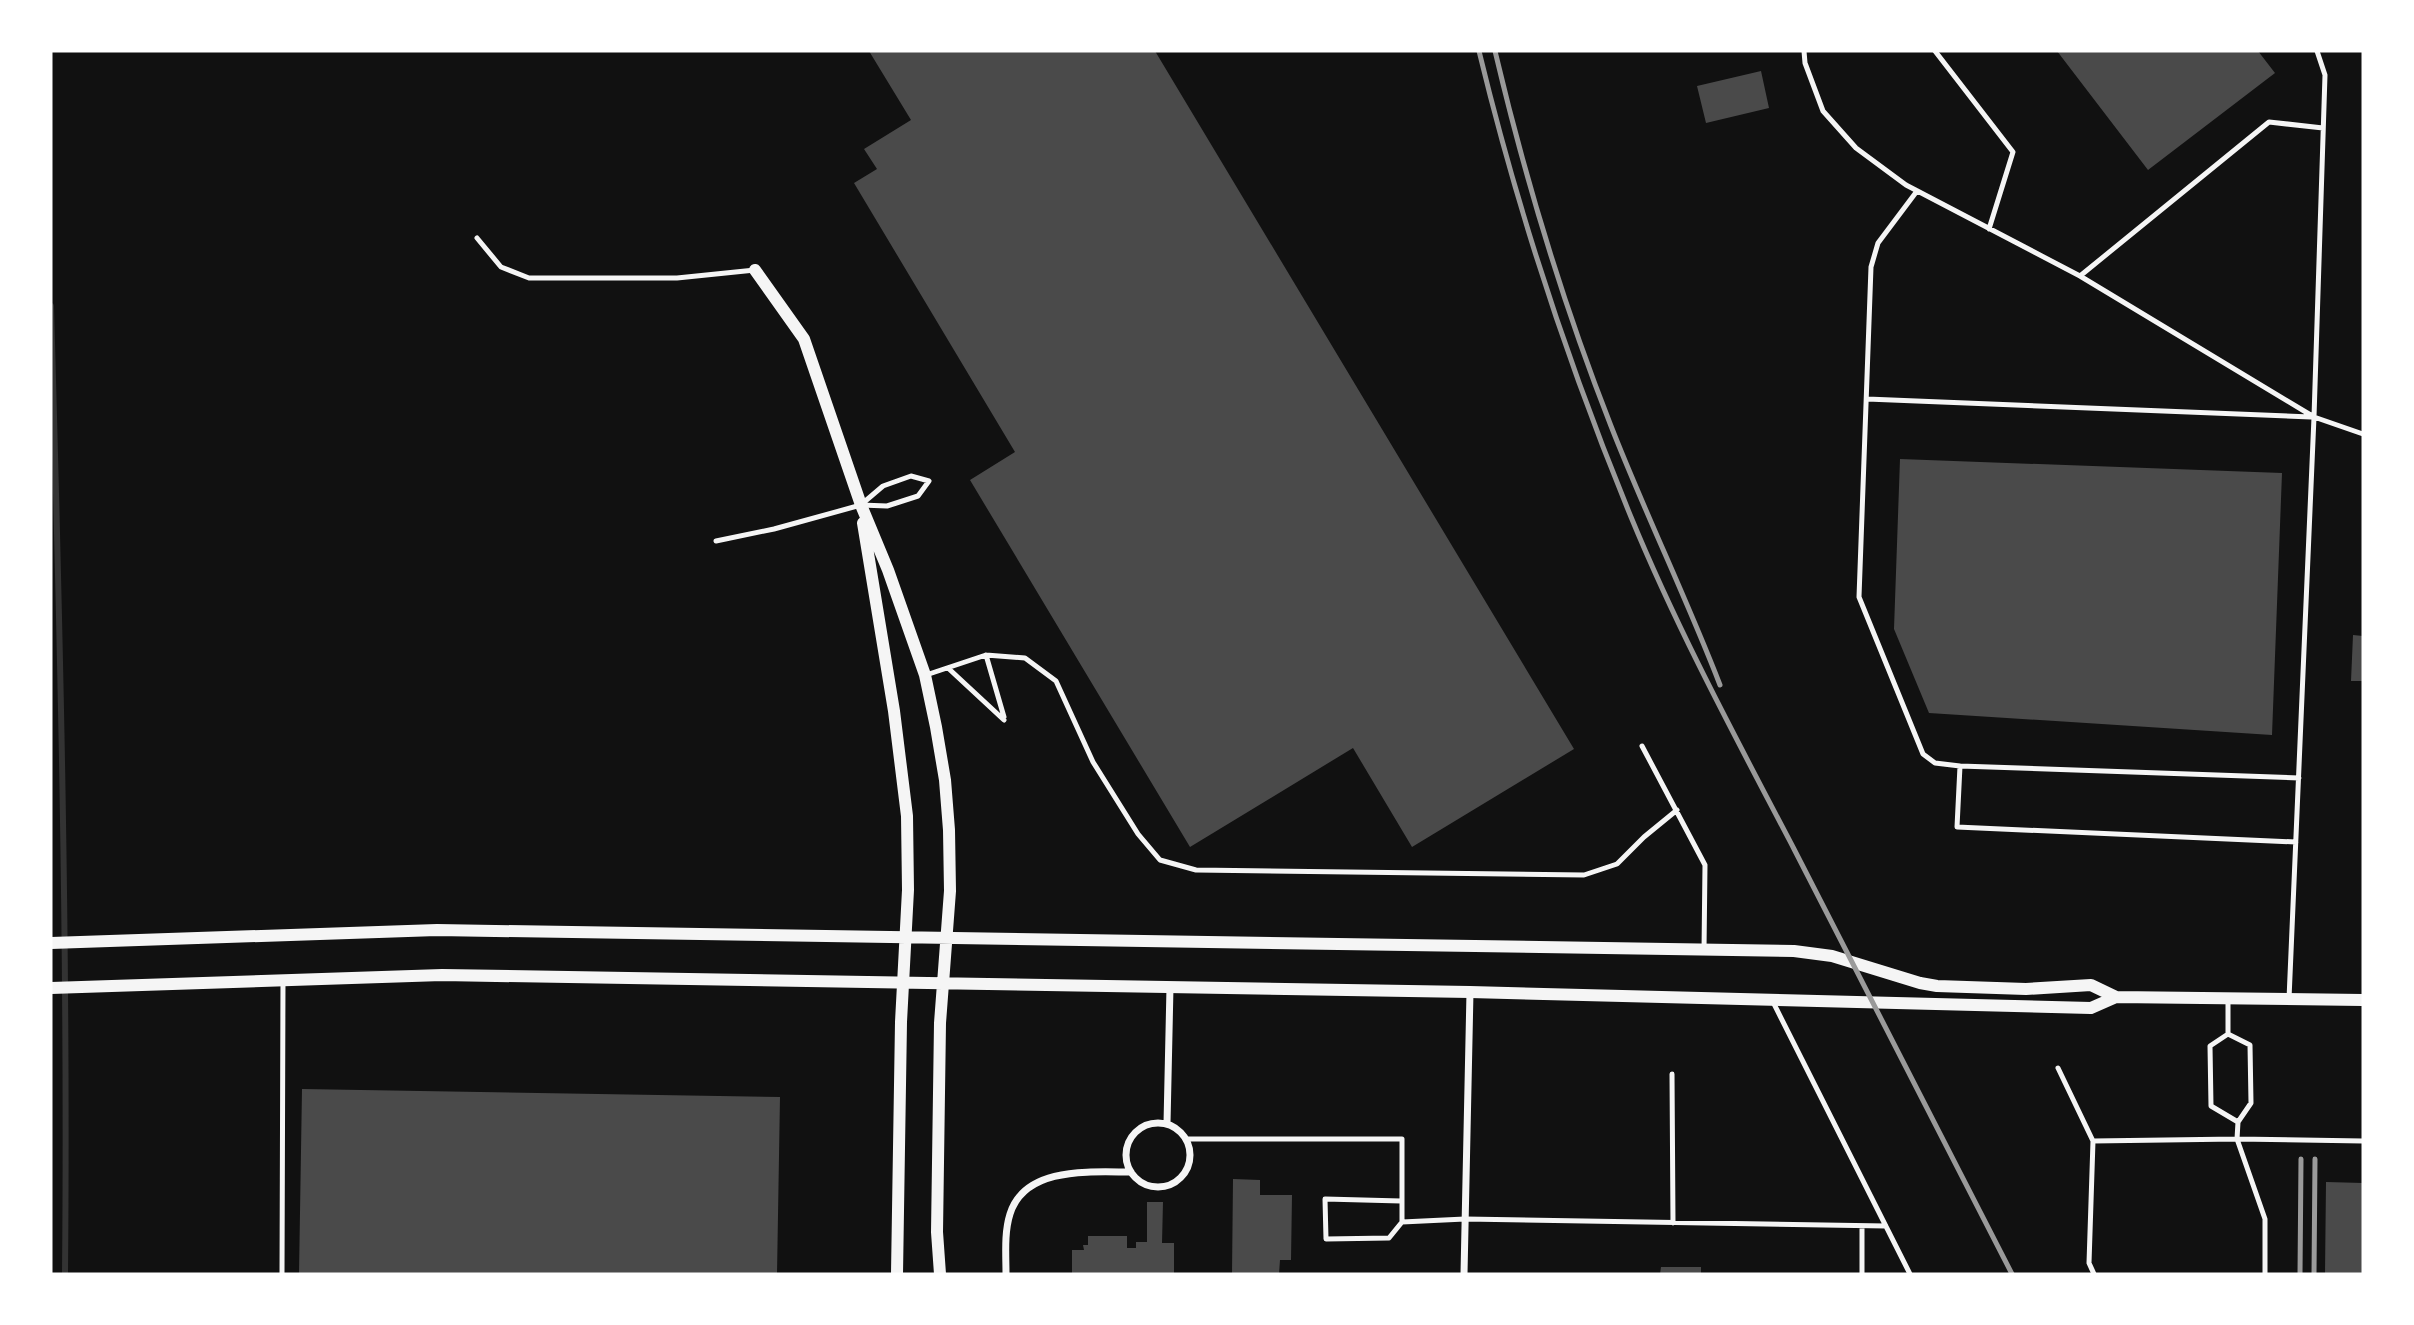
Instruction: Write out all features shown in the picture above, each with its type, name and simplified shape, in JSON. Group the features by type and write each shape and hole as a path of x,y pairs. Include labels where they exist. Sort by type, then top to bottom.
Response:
{"street":[{"path":"755,270 804,340 861,505 888,570 925,675 936,727 947,805 950,891 940,1023 937,1232 940,1274"},
{"path":"861,505 870,575 894,711 907,816 908,890 903,983 897,1274"},
{"path":"51,943 437,930 1703,950 1815,953 1937,986 2026,989 2091,985 2116,997"},
{"path":"51,988 442,975 1470,992 2091,1008 2116,997 2363,1000"},
{"path":"1167,1124 1170,987"},
{"path":"1464,1274 1470,992"},
{"path":"1167,1124 1186,1139 1190,1149 1188,1168 1174,1183 1165,1187 1145,1185 1131,1171 1126,1150 1136,1132 1146,1126 1167,1124"},
{"path":"1006,1274 1010,1213 1017,1197 1030,1186 1051,1177 1131,1171"}],"lane":[{"path":"1804,51 1805,63 1823,111 1856,148 1906,185 2080,276 2314,418 2363,434"},
{"path":"1935,51 2012,152 1989,229"},
{"path":"2289,999 2314,418 2325,75 2317,51"},
{"path":"2080,276 2269,122 2323,128"},
{"path":"1917,191 1878,243 1871,267 1859,597 1923,754 1935,763 1960,766 2299,778"},
{"path":"477,238 501,267 529,278 677,278 755,270"},
{"path":"1867,399 2314,418"},
{"path":"716,541 774,529 861,505 887,506 918,496 929,481 911,476 893,482 883,486 861,505"},
{"path":"948,668 1004,720 986,655"},
{"path":"925,675 986,655 1025,658 1056,681 1093,762 1138,834 1160,860 1196,870 1584,875 1617,864 1644,836 1677,810"},
{"path":"1642,746 1705,866 1703,950"},
{"path":"1960,766 1957,827 2296,842"},
{"path":"282,1274 283,981"},
{"path":"2228,998 2228,1034"},
{"path":"1773,1001 1910,1274"},
{"path":"2228,1034 2250,1045 2251,1103 2238,1122 2237,1139 2265,1219 2265,1274"},
{"path":"2228,1034 2210,1046 2211,1106 2238,1122"},
{"path":"2058,1068 2093,1141 2089,1263 2095,1274"},
{"path":"1672,1074 1673,1223"},
{"path":"1186,1139 1402,1139 1402,1222 1389,1238 1326,1239 1325,1199 1401,1201"},
{"path":"2093,1141 2363,1141"},
{"path":"1402,1222 1465,1219 1886,1226"},
{"path":"1862,1226 1862,1274"}],"building":[{"path":"869,51 1155,51 1574,749 1412,847 1353,748 1190,847 970,480 1015,452 854,183 877,169 864,149 911,120"},
{"path":"2057,51 2258,51 2275,73 2148,170"},
{"path":"1761,71 1769,108 1706,123 1697,86"},
{"path":"1900,459 2282,473 2272,735 1929,713 1894,629"},
{"path":"2353,635 2363,636 2363,681 2351,681"},
{"path":"302,1089 780,1097 777,1274 299,1274"},
{"path":"1233,1179 1260,1180 1260,1195 1292,1195 1291,1260 1280,1260 1279,1274 1232,1274"},
{"path":"2326,1182 2363,1183 2363,1274 2325,1274"},
{"path":"1147,1202 1163,1202 1162,1243 1174,1243 1174,1274 1072,1274 1072,1250 1084,1250 1083,1245 1088,1245 1088,1236 1127,1236 1127,1248 1136,1248 1136,1242 1147,1242"},
{"path":"1661,1267 1701,1267 1701,1274 1660,1274"}],"waterway":[{"path":"51,306 64,911 65,1274"}],"railway":[{"path":"1479,51 1510,170 1546,287 1586,402 1649,560 1709,685 2012,1274"},
{"path":"1495,51 1532,193 1593,380 1720,685"},
{"path":"2300,1274 2301,1159"},
{"path":"2314,1274 2315,1159"}]}
